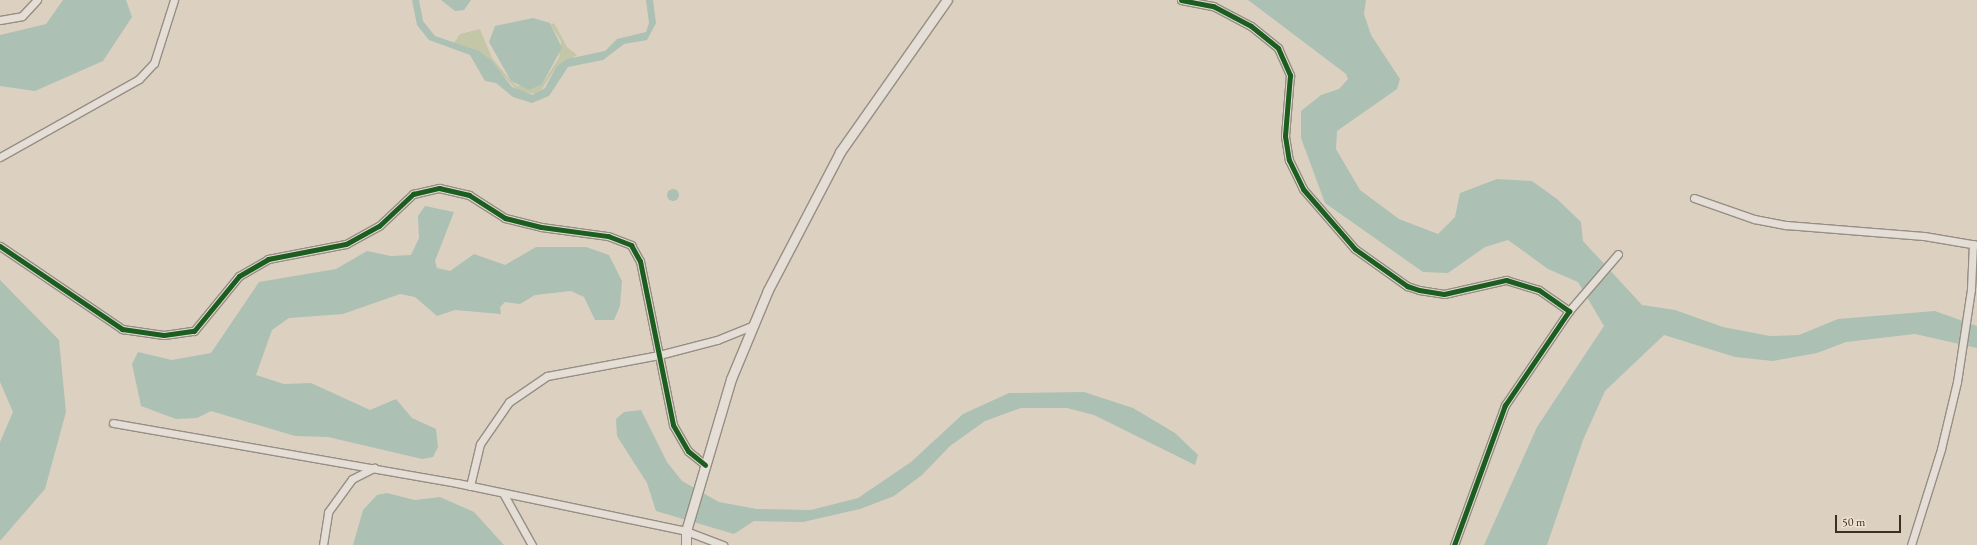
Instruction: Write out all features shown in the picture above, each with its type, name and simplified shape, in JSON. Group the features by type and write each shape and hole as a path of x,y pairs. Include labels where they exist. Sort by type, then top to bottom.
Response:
{"street":[{"path":"0,20 22,16 37,0"},
{"path":"0,157 139,79 154,63 174,0"},
{"path":"686,545 686,530 731,379 754,325 840,152 947,0"},
{"path":"1181,0 1213,6 1251,26 1278,48 1290,75 1285,136 1289,160 1303,189 1355,249 1407,286 1418,290 1444,294 1506,280 1539,290 1569,311"},
{"path":"0,246 122,328 164,335 194,330 239,276 268,259 346,244 378,226 413,194 439,188 469,196 505,218 540,227 608,236 631,245 640,261 673,425 688,451 705,465"},
{"path":"1694,198 1754,219 1786,225 1924,236 1975,245 1964,344 1941,450 1911,545"},
{"path":"1454,545 1505,405 1569,311 1618,254"},
{"path":"470,486 480,444 509,402 547,376 659,355 717,340 754,325"},
{"path":"113,423 470,486 686,530 723,545"},
{"path":"323,545 328,512 352,479 374,468"},
{"path":"503,493 532,545"}],"green space":[{"path":"554,23 567,47 577,55 556,67 538,95 517,90 485,56 454,43 460,34 480,29 492,58 511,81 517,86 542,84 559,58 561,41 551,25"}],"shaded area":[{"path":"63,0 126,0 132,17 103,61 35,91 0,86 0,35 46,24"},
{"path":"412,0 419,0 423,21 435,36 479,51 492,61 512,87 533,95 545,88 556,67 567,59 605,51 617,39 646,32 649,23 646,0 653,0 656,23 647,40 624,44 603,60 568,67 549,96 532,103 513,97 496,83 485,81 470,55 429,40 417,25"},
{"path":"441,0 471,0 464,10 455,11"},
{"path":"1248,0 1366,0 1364,14 1371,35 1400,79 1397,89 1337,131 1336,149 1360,190 1399,219 1438,234 1455,217 1460,193 1497,179 1532,181 1557,199 1581,222 1583,241 1642,305 1675,310 1723,327 1770,336 1799,335 1838,319 1935,311 1977,326 1977,348 1915,334 1846,342 1817,353 1773,361 1735,357 1664,335 1605,391 1583,440 1547,545 1484,545 1537,427 1604,326 1578,282 1548,269 1508,240 1485,247 1448,273 1423,272 1325,203 1301,138 1301,111 1321,95 1339,89 1348,79 1346,74"},
{"path":"533,18 550,23 562,48 542,84 529,90 511,81 489,42 495,26"},
{"path":"671,189 675,189 679,195 675,201 671,201 667,197 667,193"},
{"path":"425,206 454,212 435,261 437,268 450,271 474,254 505,265 536,247 586,247 609,255 622,281 620,306 614,320 595,320 584,297 571,291 535,295 520,304 505,302 500,307 501,314 455,310 437,316 415,297 400,294 343,314 289,318 272,330 256,375 284,384 311,383 370,410 396,399 412,418 436,429 438,447 433,457 422,459 328,437 295,436 211,411 197,418 176,419 141,406 132,364 138,352 172,360 211,353 259,282 336,269 367,251 391,256 411,255 419,238 418,216"},
{"path":"0,280 59,340 66,412 45,489 0,541 0,442 13,412 0,382"},
{"path":"1084,392 1133,408 1175,433 1198,455 1195,465 1094,415 1067,408 1021,408 985,421 950,446 922,475 894,496 860,509 803,522 754,521 734,534 656,511 647,483 617,436 616,419 624,412 641,410 667,462 682,481 719,502 757,509 811,510 858,498 911,462 963,414 1009,393"},
{"path":"387,493 415,500 440,497 474,512 504,545 353,545 363,510 377,495"}],"cycle path":[{"path":"1181,0 1213,6 1251,26 1278,48 1290,75 1285,136 1289,160 1303,189 1355,249 1407,286 1419,290 1444,294 1506,280 1539,290 1569,311 1505,405 1454,545"},
{"path":"0,246 122,329 164,335 194,331 239,276 268,259 346,244 379,226 413,194 439,188 469,195 505,218 541,227 608,236 631,245 640,261 673,425 688,451 705,465"}]}
